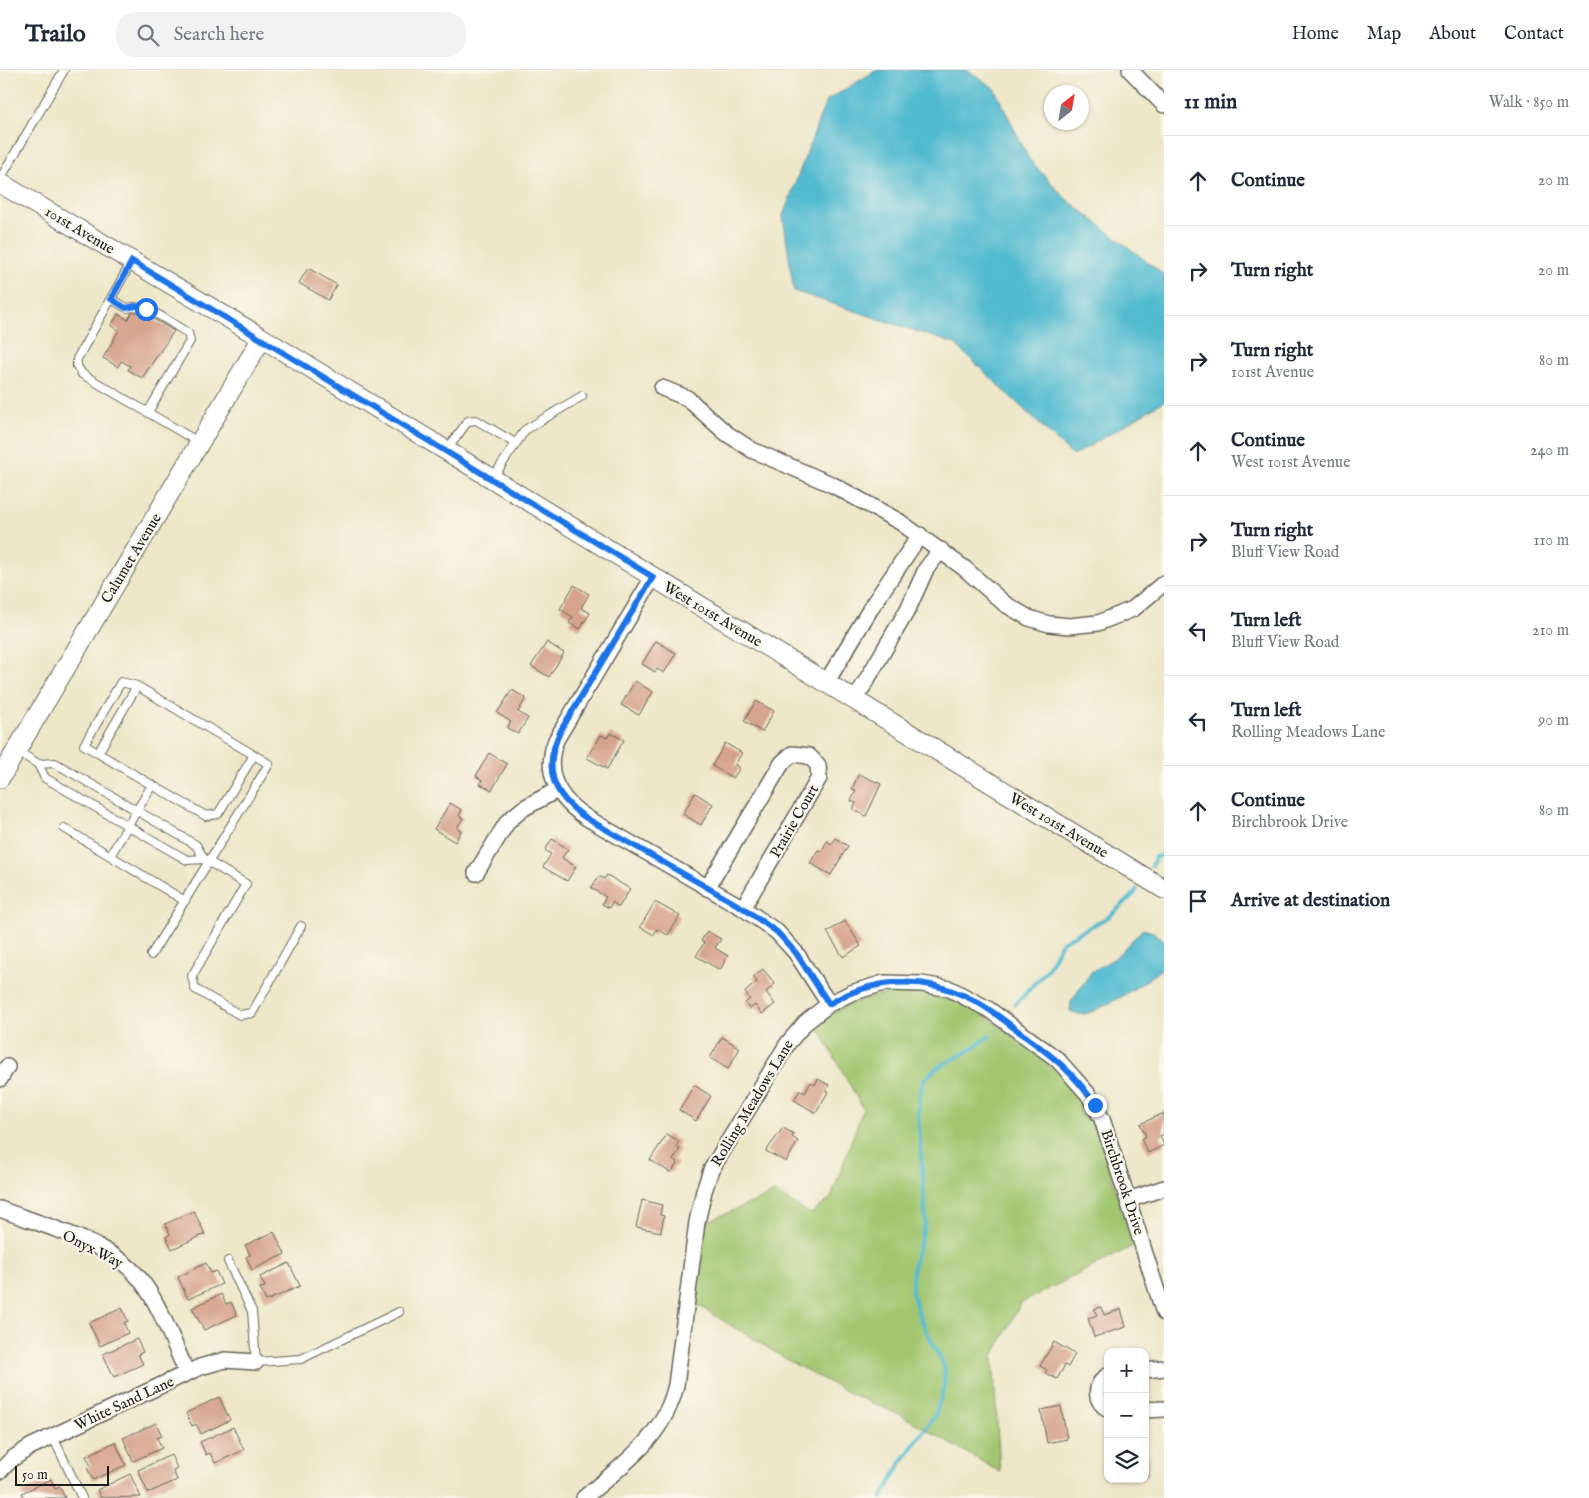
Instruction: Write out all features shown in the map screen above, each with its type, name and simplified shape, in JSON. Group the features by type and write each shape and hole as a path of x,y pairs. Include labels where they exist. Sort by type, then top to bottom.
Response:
{"street":[{"path":"1130,70 1164,105"},
{"name":"101st Avenue","path":"0,183 262,338"},
{"name":"Calumet Avenue","path":"0,778 262,338"},
{"name":"West 101st Avenue","path":"262,338 1164,889"},
{"path":"662,388 687,398 726,433 752,450 847,492 920,535 941,550 1005,604 1029,618 1058,625 1089,625 1116,618 1142,602 1164,583"},
{"path":"826,682 874,603 920,535"},
{"path":"855,700 908,609 926,570 941,550"},
{"path":"653,577 556,740 551,758 553,779 557,790 568,804 582,815 743,908 777,932 812,974 829,1004"},
{"name":"Prairie Court","path":"707,888 782,763 792,754 809,756 814,760 819,771 816,783 743,908"},
{"path":"476,873 508,821 524,808 557,790"},
{"name":"Rolling Meadows Lane","path":"584,1498 653,1437 667,1414 676,1385 700,1206 712,1170 788,1043 805,1023 829,1004 841,997 884,983 907,982 950,989 988,1009"},
{"name":"Birchbrook Drive","path":"988,1009 1057,1059 1088,1094 1108,1133 1164,1313"},
{"path":"1128,1200 1164,1188"},
{"name":"Onyx Way","path":"0,1209 78,1238 108,1253 128,1266 140,1278 150,1294 187,1373"},
{"name":"White Sand Lane","path":"2,1464 30,1447 187,1373 217,1361 256,1362"},
{"path":"1149,1370 1164,1368"},
{"path":"1104,1378 1097,1392 1099,1400 1104,1405"},
{"path":"1149,1410 1164,1409"}],"lane":[{"path":"0,179 64,70"},
{"path":"132,261 77,359 77,366 82,374 200,443"},
{"path":"111,299 126,308 136,306 146,309 188,333 190,341 148,412"},
{"path":"492,479 525,430 582,396"},
{"path":"446,451 468,421 476,420 515,443"},
{"path":"151,955 185,900 206,861 269,764 254,755 137,686 121,682 84,745 206,816 218,814 254,755"},
{"path":"98,753 137,686"},
{"path":"16,751 38,764 55,763 196,845 206,861"},
{"path":"38,764 44,778 187,860 206,861 246,884 192,976 195,989 240,1015 252,1013 301,926"},
{"path":"110,856 152,785"},
{"path":"64,828 185,900"},
{"path":"228,1261 252,1311 256,1362 301,1359 399,1312"},
{"path":"53,1437 82,1498"}],"green space":[{"path":"906,992 941,998 975,1010 1000,1026 1034,1053 1077,1093 1084,1103 1099,1138 1133,1246 1021,1303 993,1356 1000,1472 903,1416 849,1393 791,1362 696,1304 706,1222 775,1193 811,1214 831,1198 863,1109 817,1025 849,1004 869,998"}],"water":[{"path":"877,70 967,70 994,88 1029,159 1065,198 1164,275 1164,401 1073,456 955,344 794,291 783,216 826,101"},
{"path":"1143,929 1153,932 1164,940 1164,966 1138,986 1097,1009 1083,1014 1070,1011 1071,1002 1091,972 1115,958"}],"building":[{"path":"308,268 337,285 328,300 299,283"},
{"path":"135,308 174,331 142,378 128,370 130,366 121,361 118,367 103,358 119,330 111,326 118,314 128,320"},
{"path":"574,585 589,594 581,608 590,613 580,629 569,623 573,617 560,609"},
{"path":"656,641 676,653 664,673 657,669 655,672 642,664"},
{"path":"547,642 564,653 549,677 531,666"},
{"path":"635,681 653,692 639,715 621,705"},
{"path":"512,690 526,698 518,712 528,718 518,734 507,728 511,722 497,713"},
{"path":"756,701 774,711 762,732 744,721"},
{"path":"610,733 624,740 607,769 587,758 601,735 607,738"},
{"path":"725,743 742,753 735,765 740,768 733,778 712,766"},
{"path":"489,753 507,764 492,790 480,784 482,780 476,776"},
{"path":"859,774 881,784 866,816 853,809 856,803 851,801 856,790 852,789"},
{"path":"695,793 713,804 701,825 683,814"},
{"path":"450,803 462,810 459,816 463,818 457,828 461,831 455,842 434,829"},
{"path":"835,838 848,846 831,875 810,863 818,850 821,852 827,841 832,844"},
{"path":"552,839 568,849 562,858 576,867 567,881 543,867 551,854 545,850"},
{"path":"607,875 630,889 619,907 612,902 609,908 602,904 606,897 591,888 599,876 604,879"},
{"path":"655,902 680,916 668,935 657,929 654,935 640,927"},
{"path":"845,921 861,946 843,957 827,932"},
{"path":"707,931 721,939 715,948 728,956 720,970 696,956 704,943 701,941"},
{"path":"763,969 775,984 766,992 775,1004 762,1014 755,1005 750,1009 745,1003 750,999 745,992 757,982 753,977"},
{"path":"722,1037 740,1048 728,1069 710,1058"},
{"path":"818,1079 829,1085 826,1091 828,1092 816,1113 794,1100 800,1090 805,1093 811,1082 815,1085"},
{"path":"694,1085 711,1096 696,1121 679,1110"},
{"path":"1164,1113 1164,1134 1160,1136 1164,1145 1148,1153 1141,1139 1146,1136 1140,1124"},
{"path":"783,1128 794,1134 792,1137 798,1141 786,1162 766,1151"},
{"path":"667,1134 679,1141 676,1147 680,1149 673,1160 678,1162 671,1173 650,1160"},
{"path":"642,1200 662,1205 660,1215 664,1216 661,1232 636,1227"},
{"path":"194,1211 205,1234 172,1249 166,1237 170,1234 165,1224"},
{"path":"274,1232 285,1254 252,1270 246,1257 250,1255 245,1245"},
{"path":"206,1263 211,1273 216,1271 222,1284 188,1299 178,1277"},
{"path":"289,1263 300,1286 266,1301 260,1288 265,1287 260,1277"},
{"path":"221,1294 226,1304 231,1302 237,1315 204,1330 192,1308"},
{"path":"1101,1307 1104,1315 1121,1309 1126,1327 1094,1337 1088,1318 1097,1315 1094,1309"},
{"path":"122,1308 128,1321 124,1323 128,1333 100,1346 89,1323"},
{"path":"137,1339 143,1352 138,1354 143,1364 114,1377 103,1354"},
{"path":"1054,1342 1075,1354 1068,1367 1065,1365 1057,1379 1045,1373 1047,1370 1040,1366"},
{"path":"219,1397 230,1420 201,1434 196,1424 192,1426 186,1413"},
{"path":"1061,1406 1067,1439 1047,1443 1041,1410"},
{"path":"156,1423 162,1436 157,1438 162,1448 133,1461 123,1438"},
{"path":"233,1427 244,1450 215,1463 210,1453 206,1455 200,1442"},
{"path":"115,1442 126,1465 93,1480 87,1468 91,1466 86,1456"},
{"path":"171,1455 177,1468 173,1470 177,1480 148,1493 138,1470"},
{"path":"130,1474 141,1497 101,1498 97,1490"},
{"path":"51,1479 55,1489 60,1487 65,1498 24,1498 22,1493"}],"waterway":[{"path":"1152,866 1155,857 1164,855"},
{"path":"1015,1005 1047,970 1062,942 1110,916 1137,889"},
{"path":"882,1498 902,1461 935,1416 944,1388 945,1368 920,1318 912,1292 913,1267 926,1221 918,1114 920,1093 924,1080 935,1069 970,1050 990,1036"}],"route":[{"path":"146,309 136,306 126,308 111,299 132,261 262,338 653,577 561,730 552,750 551,769 553,779 557,790 568,804 586,818 743,908 777,932 812,974 829,1004 851,992 884,983 907,982 950,989 979,1003 1057,1059 1079,1082 1095,1105"}]}
